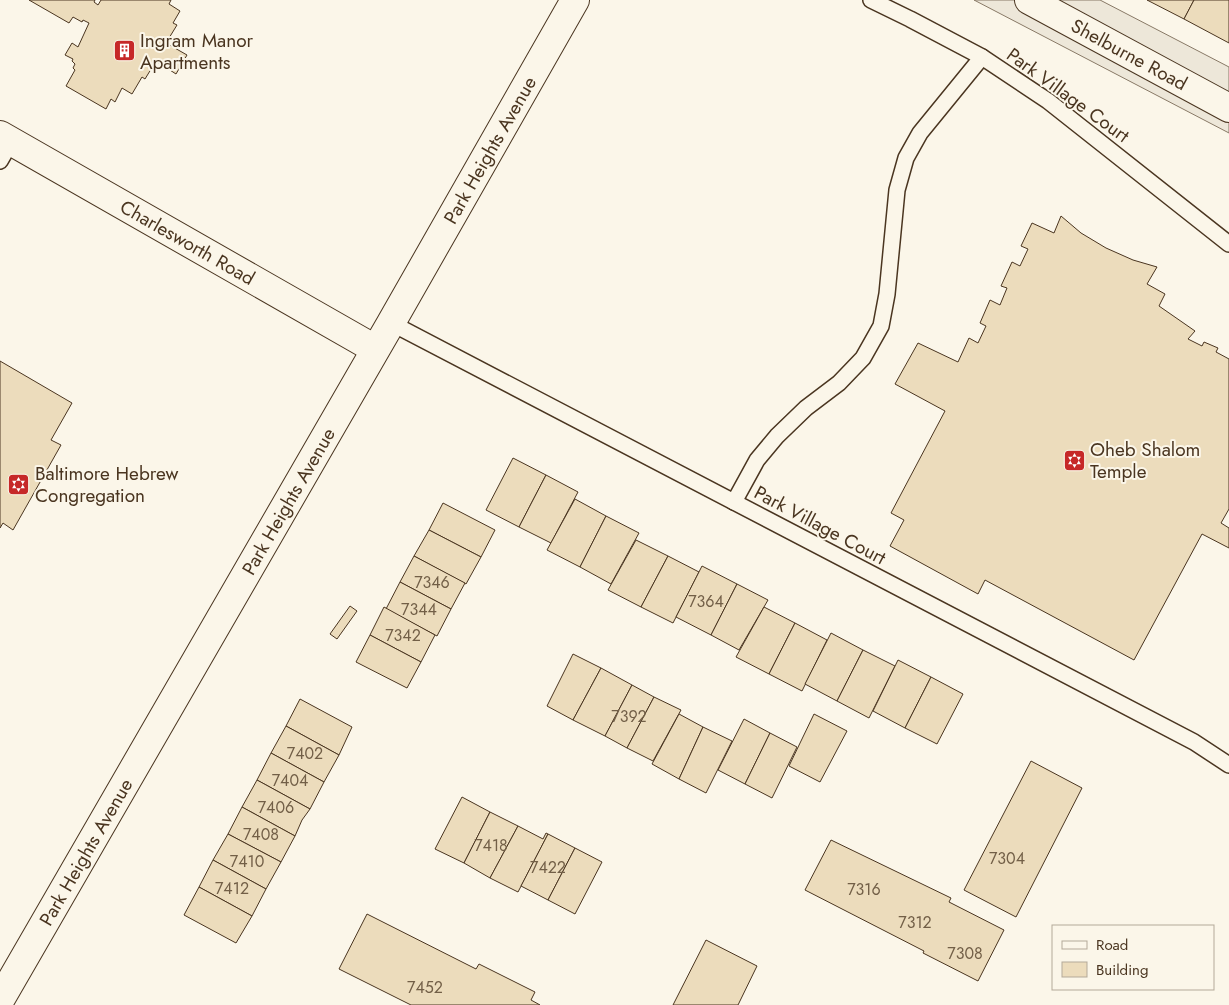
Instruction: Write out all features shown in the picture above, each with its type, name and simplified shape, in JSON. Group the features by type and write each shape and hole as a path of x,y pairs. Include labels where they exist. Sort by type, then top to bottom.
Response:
{"main road":[{"name":"Park Heights Avenue","path":"0,1000 575,0"},
{"name":"Shelburne Road","path":"1029,0 1229,108"},
{"name":"Charlesworth Road","path":"4,146 375,349"}],"lane":[{"name":"Park Village Court","path":"870,0 982,57 1048,101 1229,244"},
{"path":"734,502 757,460 777,436 806,408 839,383 863,358 880,326 886,294 897,190 906,158 920,133 982,57"},
{"name":"Park Village Court","path":"391,323 1194,742 1229,765"}],"shaded area":[{"path":"974,0 1100,0 1229,67 1229,133"}],"building":[{"name":"Ingram Manor Apartments","path":"29,0 95,0 94,2 98,5 101,0 171,0 169,4 180,11 173,23 177,25 166,43 187,55 176,74 156,61 145,79 142,77 132,94 122,88 115,102 111,99 106,109 66,86 75,70 73,68 75,64 72,61 73,59 65,55 72,43 78,47 89,23 83,20 82,22 73,17 69,23"},
{"path":"1147,0 1194,0 1184,19"},
{"path":"1194,0 1229,0 1229,43 1184,19"},
{"name":"Oheb Shalom Temple","path":"1061,216 1081,233 1106,248 1133,260 1157,267 1147,284 1165,294 1159,306 1195,331 1188,339 1202,346 1204,342 1218,348 1216,352 1229,359 1229,509 1221,523 1229,528 1229,548 1202,534 1134,660 985,580 978,594 890,546 904,520 891,513 945,411 895,384 918,343 958,362 969,338 978,343 986,326 980,323 990,300 1000,305 1007,288 1001,286 1012,262 1020,266 1028,249 1021,246 1032,223 1054,233"},
{"name":"Baltimore Hebrew Congregation","path":"0,361 72,403 51,440 61,445 13,530 3,523 0,528"},
{"path":"513,458 546,475 519,527 486,510"},
{"path":"546,475 578,492 551,543 519,527"},
{"path":"575,499 606,516 580,567 547,550"},
{"path":"443,503 495,530 481,557 429,530"},
{"path":"606,516 639,533 611,584 580,567"},
{"path":"429,530 481,557 466,584 414,556"},
{"path":"636,540 668,556 641,607 608,590"},
{"path":"414,556 465,583 451,609 400,582"},
{"path":"668,556 699,572 673,623 641,607"},
{"path":"702,566 737,584 711,635 676,617"},
{"path":"400,582 451,609 437,636 386,609"},
{"path":"737,584 768,600 739,650 711,635"},
{"path":"350,606 357,611 337,639 330,634"},
{"path":"384,607 435,635 421,662 370,635"},
{"path":"764,607 795,623 769,674 736,657"},
{"path":"795,623 827,640 802,691 769,674"},
{"path":"831,633 863,650 837,701 805,684"},
{"path":"370,635 421,662 407,688 356,662"},
{"path":"863,650 895,666 869,718 837,701"},
{"path":"573,654 601,668 573,720 547,706"},
{"path":"898,660 931,677 905,728 873,711"},
{"path":"601,668 632,685 605,736 573,720"},
{"path":"931,677 963,694 937,744 905,728"},
{"path":"632,685 654,697 627,748 605,736"},
{"path":"654,697 681,710 653,761 627,748"},
{"path":"300,699 352,727 339,755 286,726"},
{"path":"679,714 703,727 679,779 652,764"},
{"path":"814,714 847,731 820,782 789,766"},
{"path":"744,719 770,733 745,784 718,770"},
{"path":"286,726 339,755 324,782 271,753"},
{"path":"703,727 732,741 706,793 679,779"},
{"path":"770,733 797,747 772,798 745,784"},
{"path":"271,753 324,782 310,809 257,780"},
{"path":"1031,761 1082,788 1016,917 964,890"},
{"path":"257,780 310,809 302,820 295,836 242,807"},
{"path":"462,797 490,812 464,863 435,849"},
{"path":"242,807 295,836 281,862 228,834"},
{"path":"490,812 518,826 490,878 464,863"},
{"path":"518,826 543,839 546,833 548,834 518,892 490,878"},
{"path":"228,834 281,862 266,889 213,860"},
{"path":"548,834 575,848 548,900 521,886"},
{"path":"831,840 951,898 949,902 1004,930 978,981 805,890"},
{"path":"575,848 602,862 575,914 548,900"},
{"path":"213,860 266,889 252,916 199,887"},
{"path":"199,887 252,916 236,943 184,915"},
{"path":"367,914 476,969 479,964 535,992 531,1000 540,1005 411,1005 339,969"},
{"path":"706,940 757,966 738,1005 673,1005"}],"place":[{"name":"Ingram Manor Apartments","path":"124,51"},
{"name":"Oheb Shalom Temple","path":"1074,460"},
{"name":"Baltimore Hebrew Congregation","path":"19,484"}]}
